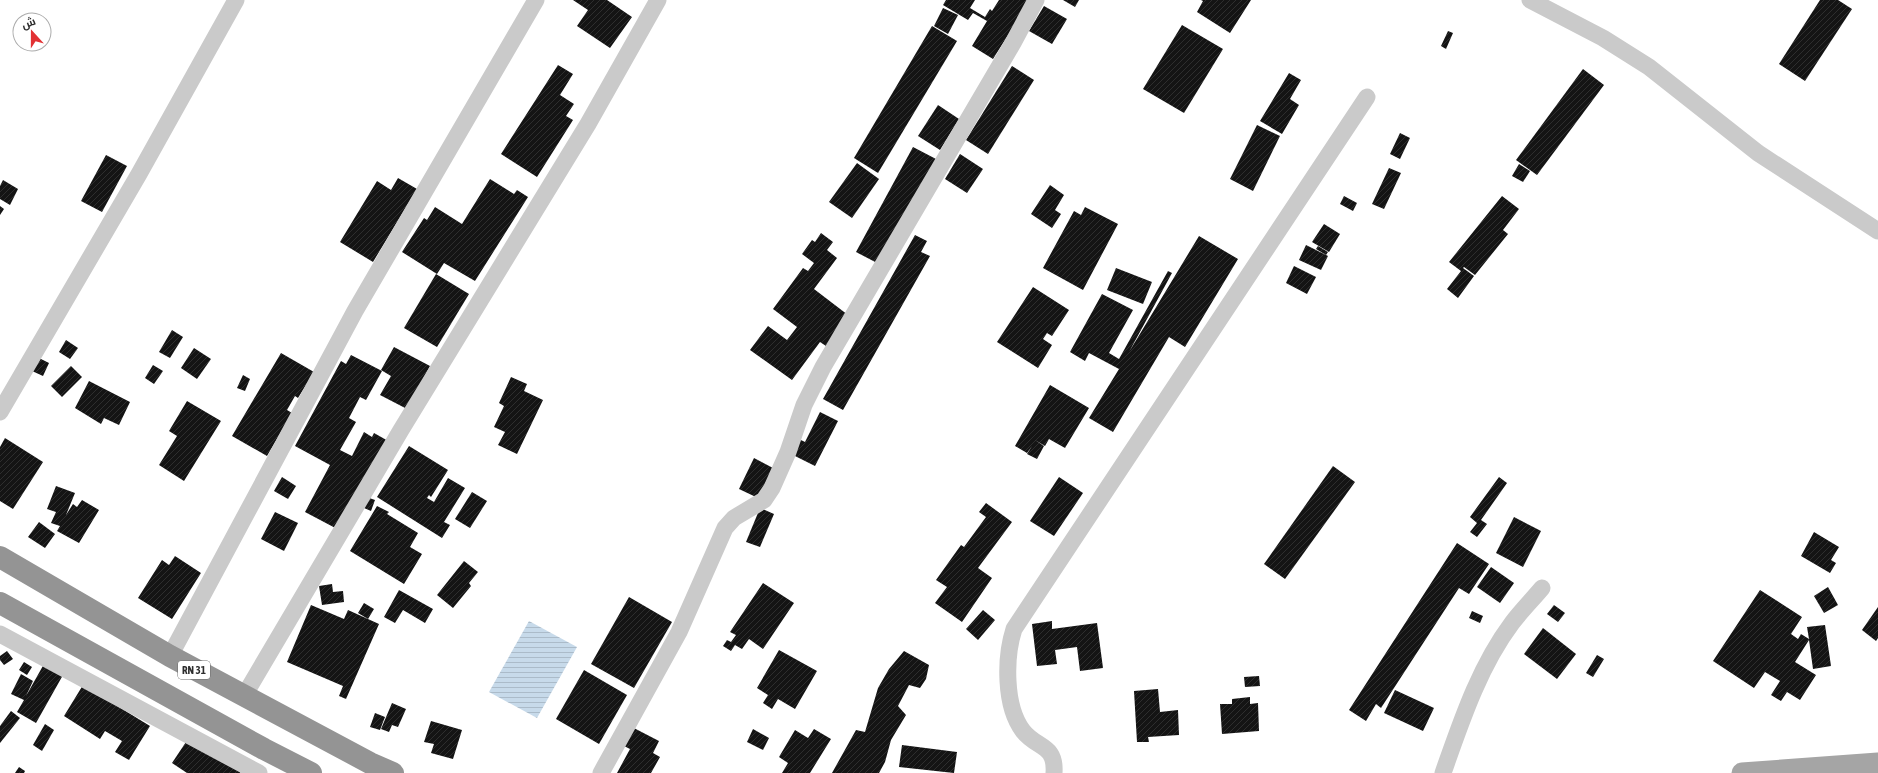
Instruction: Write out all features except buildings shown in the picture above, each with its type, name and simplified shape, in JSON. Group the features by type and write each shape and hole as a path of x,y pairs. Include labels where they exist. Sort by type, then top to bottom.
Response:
{"highway":[{"name":"RN 31","path":"0,557 170,656 370,763 393,773"},
{"path":"0,603 264,749 311,773"}],"main road":[{"path":"1742,773 1878,763"}],"street":[{"path":"0,412 139,174 236,0"},
{"path":"170,656 355,311 536,0"},
{"path":"244,696 396,437 588,124 658,0"},
{"path":"601,773 679,632 725,528 734,518 764,500 772,488 788,452 804,405 823,366 1013,43 1036,0"},
{"path":"1530,0 1603,38 1649,67 1758,153 1878,231"},
{"path":"1054,773 1053,760 1050,752 1046,747 1024,733 1019,725 1011,701 1007,664 1009,645 1014,629 1367,97"},
{"path":"1443,773 1473,694 1494,653 1512,623 1542,588"},
{"path":"19,613 1,638 259,773"}],"water":[{"path":"529,621 577,647 537,718 489,692"}]}
